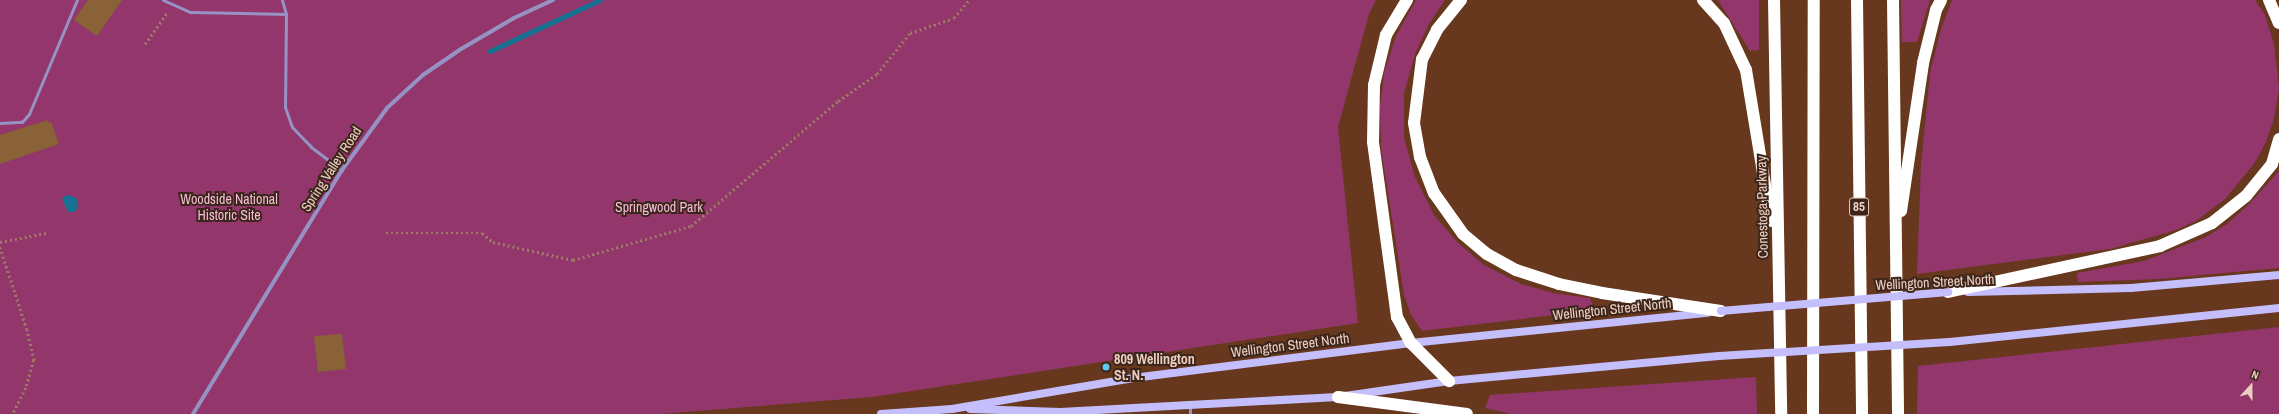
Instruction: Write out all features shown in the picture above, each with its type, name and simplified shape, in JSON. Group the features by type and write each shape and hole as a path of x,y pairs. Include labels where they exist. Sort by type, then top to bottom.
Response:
{"highway":[{"path":"1407,0 1386,35 1374,85 1373,142 1397,317 1411,343 1449,381"},
{"path":"1461,0 1437,30 1422,59 1414,123 1420,157 1434,193 1463,234 1487,254 1516,270 1559,284 1602,293 1721,311"},
{"path":"1703,0 1724,23 1746,70 1778,260"},
{"name":"Conestoga Parkway","path":"1774,0 1781,414"},
{"path":"1813,414 1814,0"},
{"name":"85","path":"1857,0 1862,414"},
{"path":"1893,0 1898,414"},
{"path":"1896,244 1923,63 1936,10 1941,0"},
{"path":"2270,0 2279,23"},
{"path":"1948,292 2160,246 2212,223 2246,196 2272,164 2279,139"},
{"path":"1338,397 1467,414"}],"main road":[{"name":"Wellington Street North","path":"952,409 1133,378 1411,343 1721,311 1948,292 2132,288 2279,275"},
{"name":"Wellington Street North","path":"881,414 952,409 1060,412 1190,410 1338,397 1449,381 1719,356 1950,342 2279,308"}],"street":[{"name":"Spring Valley Road","path":"193,414 342,170 387,108 424,75 514,18 553,0"}],"lane":[{"path":"0,123 22,122 29,114 77,0"},
{"path":"163,0 190,12 286,14"},
{"path":"282,0 286,14 285,107 292,127 311,147 342,170"}],"path":[{"path":"386,233 482,233 493,242 573,260 690,226 838,101 877,74 910,33 954,18 969,0"},
{"path":"145,44 172,4"},
{"path":"0,242 46,233"},
{"path":"0,248 27,329 34,360 26,388 13,414"}],"green space":[{"name":"Springwood Park","path":"0,0 1376,0 1369,14 1338,127 1358,323 872,397 660,414 0,414"},
{"path":"1416,0 1445,0 1429,24 1415,54 1404,93 1404,138 1415,177 1434,215 1457,242 1484,265 1521,284 1553,293 1590,298 1595,310 1422,331 1411,315 1404,295 1381,148 1380,107 1384,73 1396,36"},
{"path":"1718,0 1759,0 1759,50 1750,51"},
{"path":"1901,0 1930,0 1917,42 1902,42"},
{"path":"1952,0 2255,0 2265,15 2274,44 2279,88 2274,119 2266,142 2254,164 2225,199 2196,221 2176,230 2110,249 1917,274 1921,165 1930,73 1941,29"},
{"path":"2279,171 2279,268 2158,279 2078,282 2077,273 2144,261 2206,237 2227,224 2249,204"},
{"path":"2279,327 2279,414 1917,414 1918,366"},
{"path":"1756,377 1757,414 1511,414 1485,408 1490,395"}],"water":[{"path":"66,195 75,197 78,201 77,209 74,212 68,212 62,199"}],"building":[{"path":"88,0 122,0 97,36 74,20"},
{"path":"48,120 49,123 51,122 59,144 0,164 0,135"},
{"path":"342,334 346,369 318,372 314,336"}],"waterway":[{"path":"490,51 600,0"}],"place":[{"name":"809 Wellington St. N.","path":"1106,367"}],"park label":[{"name":"Woodside National Historic Site","path":"229,208"}]}
